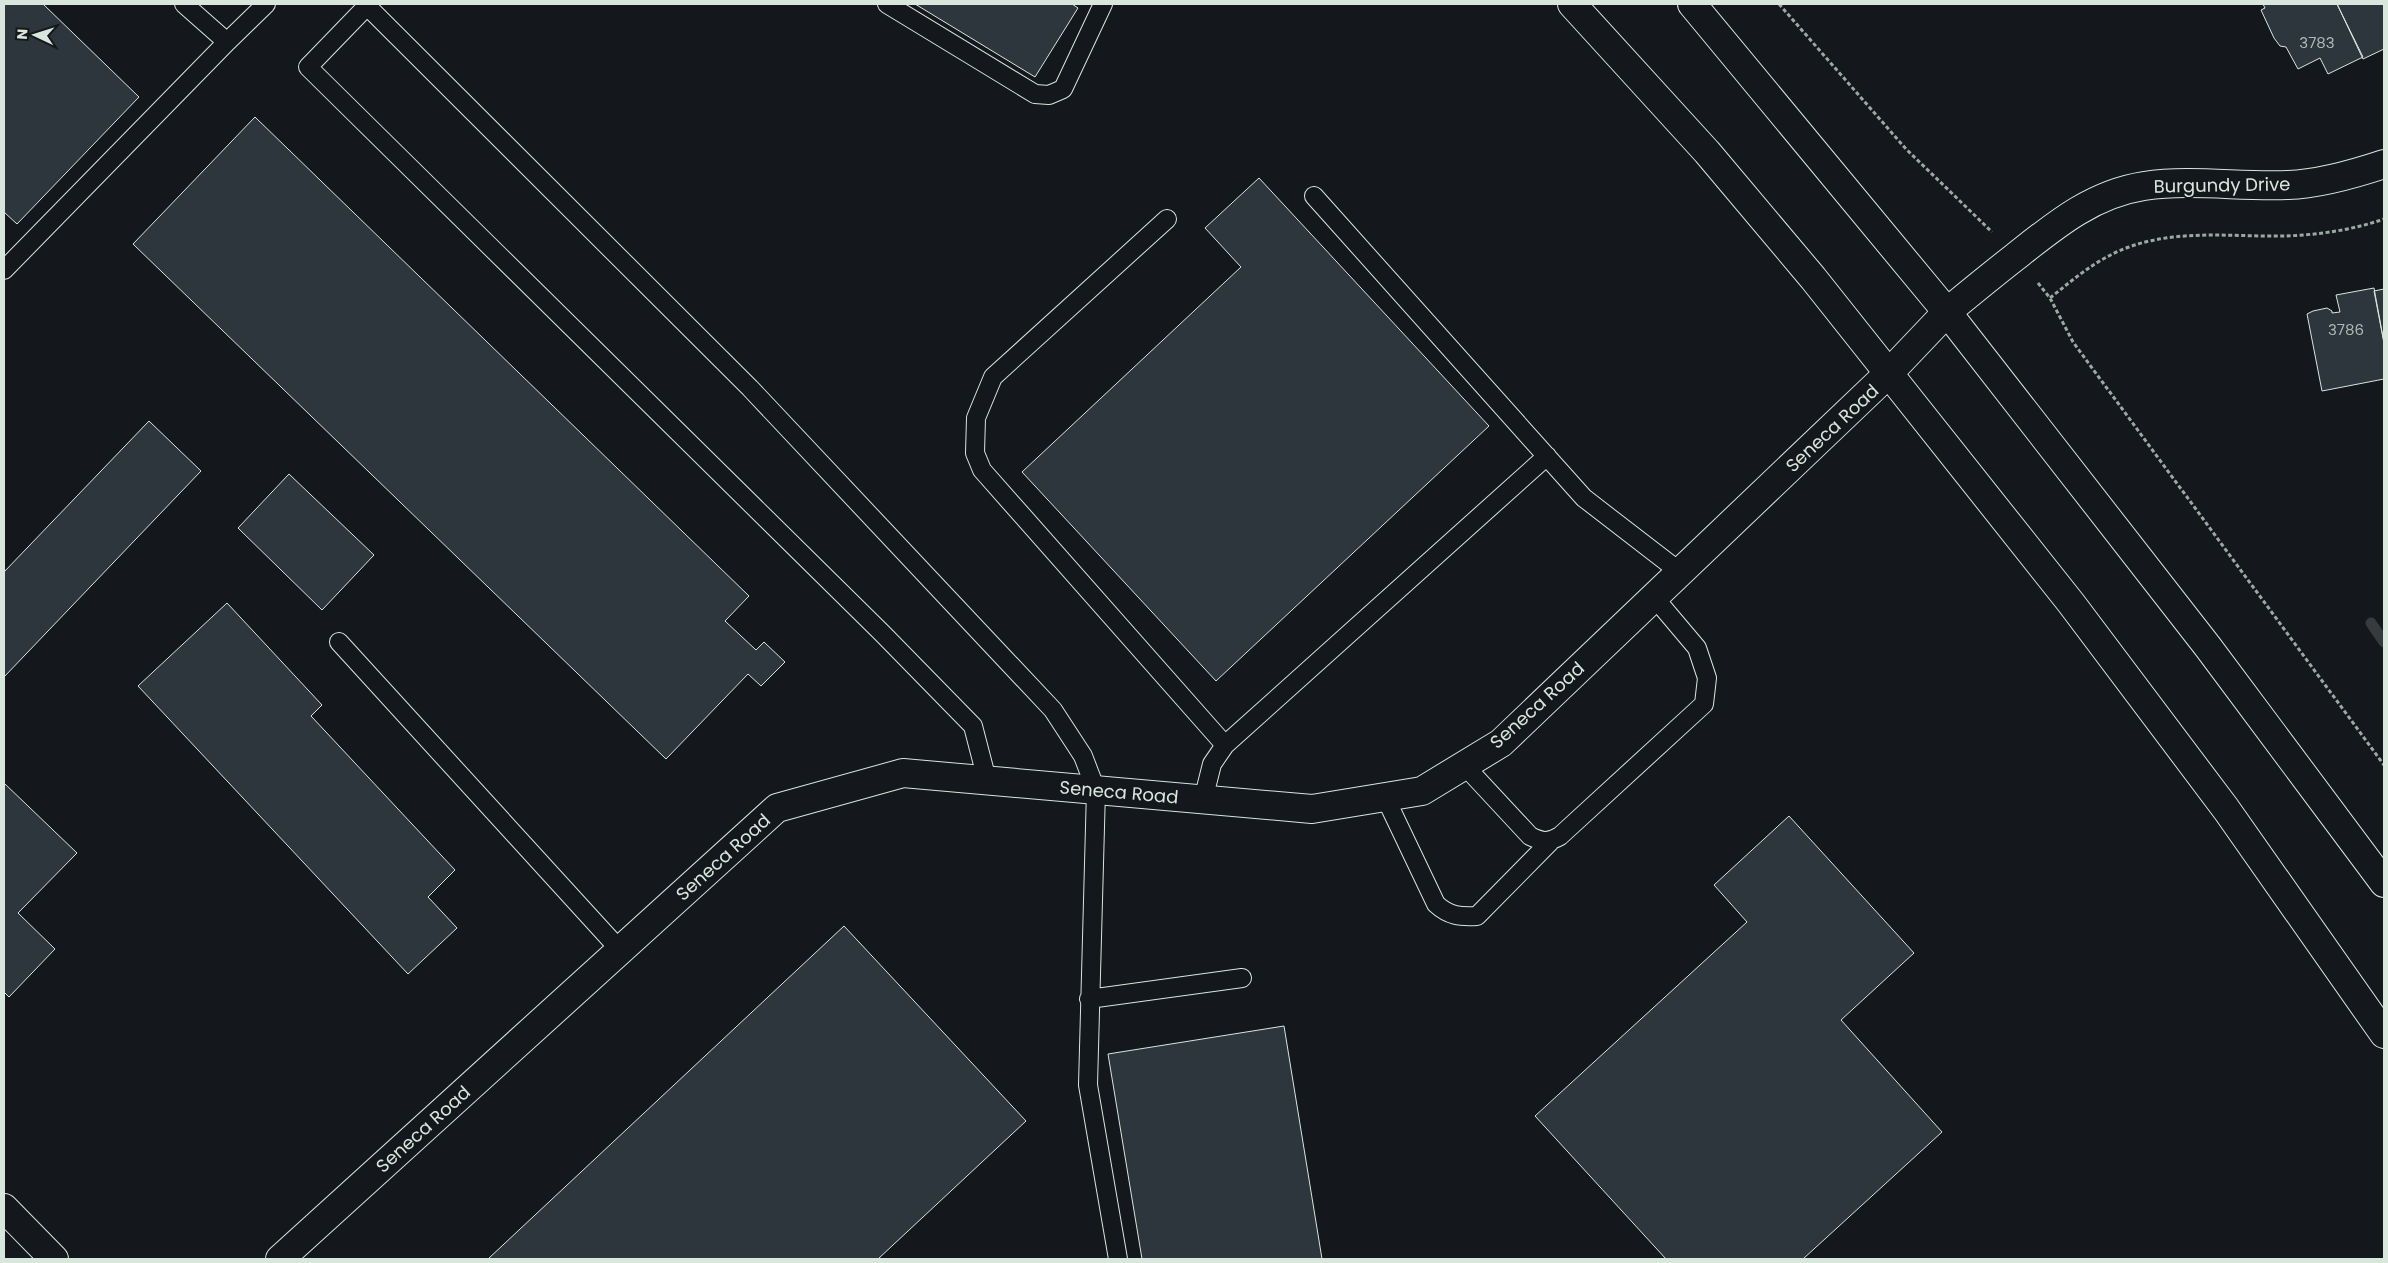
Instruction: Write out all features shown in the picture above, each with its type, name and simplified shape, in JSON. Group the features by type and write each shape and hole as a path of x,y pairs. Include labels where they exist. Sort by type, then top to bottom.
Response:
{"main road":[{"path":"1572,4 1707,152 1889,373 2071,603 2226,808 2384,1034"},
{"path":"1692,4 1947,312 2202,640 2384,883"},
{"name":"Burgundy Drive","path":"1947,312 2070,214 2117,193 2143,186 2198,182 2290,185 2316,182 2384,164"},
{"name":"Seneca Road","path":"280,1259 777,808 902,773 1312,809 1422,791 1501,742 1889,373 1947,312"},
{"path":"4,1208 54,1259"}],"lane":[{"path":"184,4 227,42"},
{"path":"4,270 266,4"},
{"path":"887,4 1035,94 1049,95 1063,89 1103,4"},
{"path":"987,780 973,726 882,633 308,67 367,6 750,388 1053,710 1083,756 1096,790 1088,1085 1118,1259"},
{"path":"1314,196 1584,498 1680,572"},
{"path":"1167,219 993,377 976,418 975,453 982,470 1225,745"},
{"path":"1203,800 1212,764 1225,745 1547,456"},
{"path":"1385,797 1436,904 1445,912 1458,917 1477,916 1550,842 1560,836 1704,704 1708,678 1697,648 1654,596"},
{"path":"339,642 620,950"},
{"path":"1464,765 1530,836 1540,841 1550,842"},
{"path":"1089,998 1242,978"}],"path":[{"path":"1780,4 1906,149 2016,256 2050,298 2073,342 2384,765"},
{"path":"2050,298 2090,266 2129,247 2148,241 2185,236 2307,234 2341,230 2384,219"}],"building":[{"path":"4,4 43,4 139,97 17,224 4,212"},
{"path":"915,4 1072,4 1078,8 1035,77"},
{"path":"2263,4 2337,4 2363,57 2328,74 2320,58 2298,69 2286,47 2280,46 2274,38 2261,10 2265,8"},
{"path":"2337,4 2384,4 2384,49 2363,59"},
{"path":"255,117 749,596 725,621 756,650 764,642 785,662 761,686 748,674 666,759 133,244"},
{"path":"1259,178 1489,426 1216,681 1022,472 1241,267 1205,228"},
{"path":"2374,288 2384,343 2384,379 2322,391 2307,314 2327,308 2332,313 2340,312 2336,295"},
{"path":"2384,289 2384,343 2374,291"},
{"path":"149,421 201,471 4,677 4,572"},
{"path":"289,474 374,555 322,610 238,528"},
{"path":"227,603 322,705 311,716 455,870 428,897 457,928 408,974 138,686"},
{"path":"4,783 77,853 18,913 55,949 9,997 4,992"},
{"path":"1789,816 1914,953 1841,1020 1942,1132 1803,1259 1666,1259 1535,1116 1747,922 1714,885"},
{"path":"844,926 1026,1121 878,1259 488,1259"},
{"path":"1284,1026 1322,1259 1142,1259 1108,1054"}],"waterway":[{"path":"2371,623 2384,642"}]}
